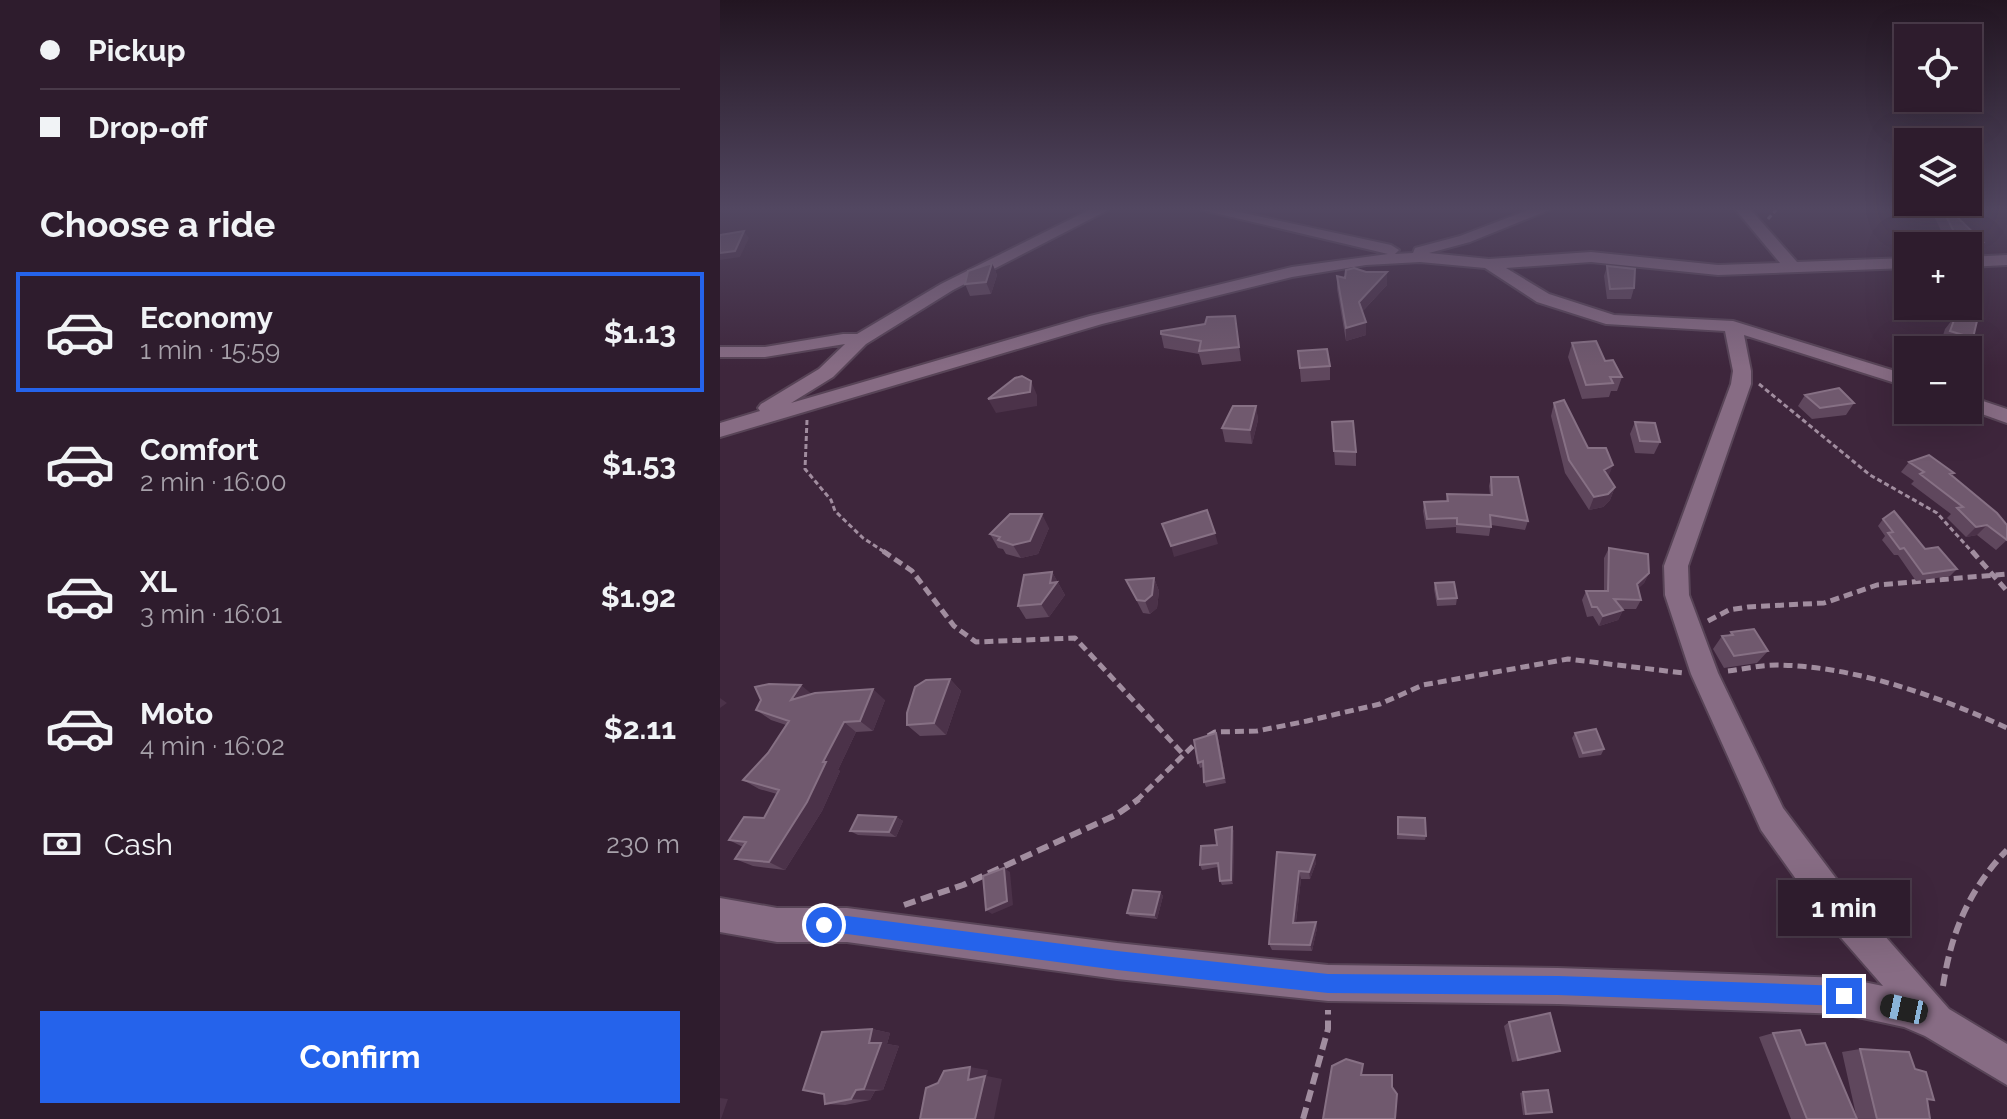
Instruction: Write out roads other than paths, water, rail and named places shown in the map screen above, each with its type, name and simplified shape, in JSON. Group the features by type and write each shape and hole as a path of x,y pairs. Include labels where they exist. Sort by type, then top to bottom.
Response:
{"street":[{"path":"743,424 826,373 860,340 947,287 997,262"},
{"path":"720,430 1096,320 1277,276 1354,262"},
{"path":"1473,262 1515,262"},
{"path":"1642,262 1718,270 1894,263"},
{"path":"1788,262 1792,267"},
{"path":"1489,264 1543,298 1612,320 1733,326 1894,377"},
{"path":"1733,326 1742,371 1738,400 1676,566 1677,595 1705,674 1772,819 1835,905 1938,1023"},
{"path":"720,352 765,352 843,339 860,340"},
{"path":"1982,407 2007,416"},
{"path":"720,915 777,925 847,925 1117,961 1328,983 1558,986 1844,996 1904,1009 1938,1023 2007,1066"}]}
